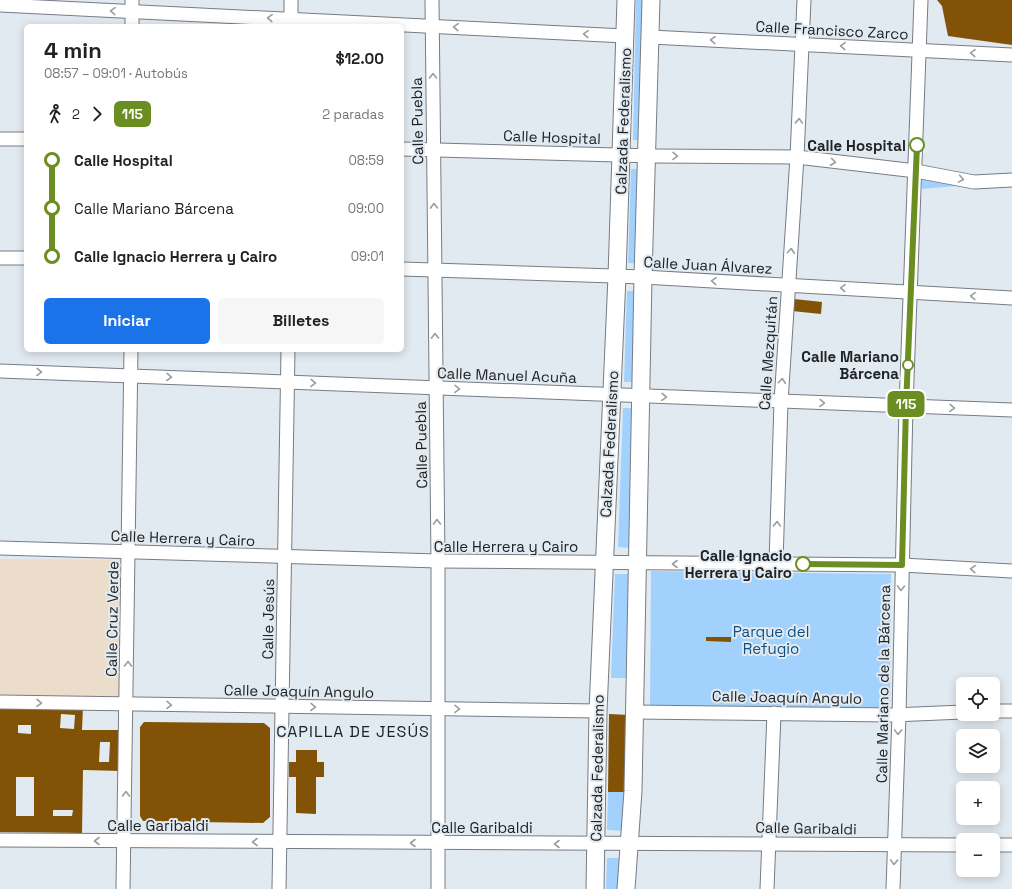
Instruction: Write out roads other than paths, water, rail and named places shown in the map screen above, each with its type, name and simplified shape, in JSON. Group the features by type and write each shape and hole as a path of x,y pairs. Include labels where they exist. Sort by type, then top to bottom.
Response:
{"main road":[{"name":"Calzada Federalismo","path":"595,889 598,711 611,395 618,276 626,0"},
{"name":"Calzada Federalismo","path":"626,889 630,844 634,712 640,396 651,0"}],"street":[{"path":"291,0 291,23"},
{"name":"Calle Puebla","path":"432,0 438,562 438,889"},
{"name":"Calle Mezquitán","path":"776,563 781,402 797,158 804,0"},
{"name":"Calle Mariano de la Bárcena","path":"893,889 899,714 906,406 916,171 921,0"},
{"path":"0,5 63,4 132,6 291,23 338,24"},
{"path":"132,6 132,24"},
{"path":"404,25 625,36"},
{"name":"Calle Francisco Zarco","path":"650,37 1012,55"},
{"path":"0,139 24,139"},
{"name":"Calle Hospital","path":"404,149 797,158 916,171 974,182 1012,180"},
{"path":"0,258 24,258"},
{"name":"Calle Juan Álvarez","path":"404,269 643,277 1012,298"},
{"name":"Calle Cruz Verde","path":"123,889 125,841 131,352"},
{"name":"Calle Jesús","path":"279,889 288,352"},
{"name":"Calle Manuel Acuña","path":"0,371 1012,410"},
{"name":"Calle Herrera y Cairo","path":"0,548 438,562 636,564 776,563 902,565 1012,571"},
{"name":"Calle Joaquín Angulo","path":"0,702 598,711"},
{"path":"1000,711 1012,710"},
{"name":"Calle Joaquín Angulo","path":"634,712 899,714 956,712"},
{"path":"767,889 774,713"},
{"name":"Calle Garibaldi","path":"0,840 596,844 769,842 956,845"},
{"path":"1000,845 1012,845"}],"place":[{"name":"Calle Hospital","path":"917,145"},
{"name":"Calle Mariano Bárcena","path":"908,365"},
{"name":"Calle Ignacio Herrera y Cairo","path":"803,564"}],"district":[{"name":"CAPILLA DE JESÚS","path":"353,731"}],"park label":[{"name":"Parque del Refugio","path":"771,640"}]}
